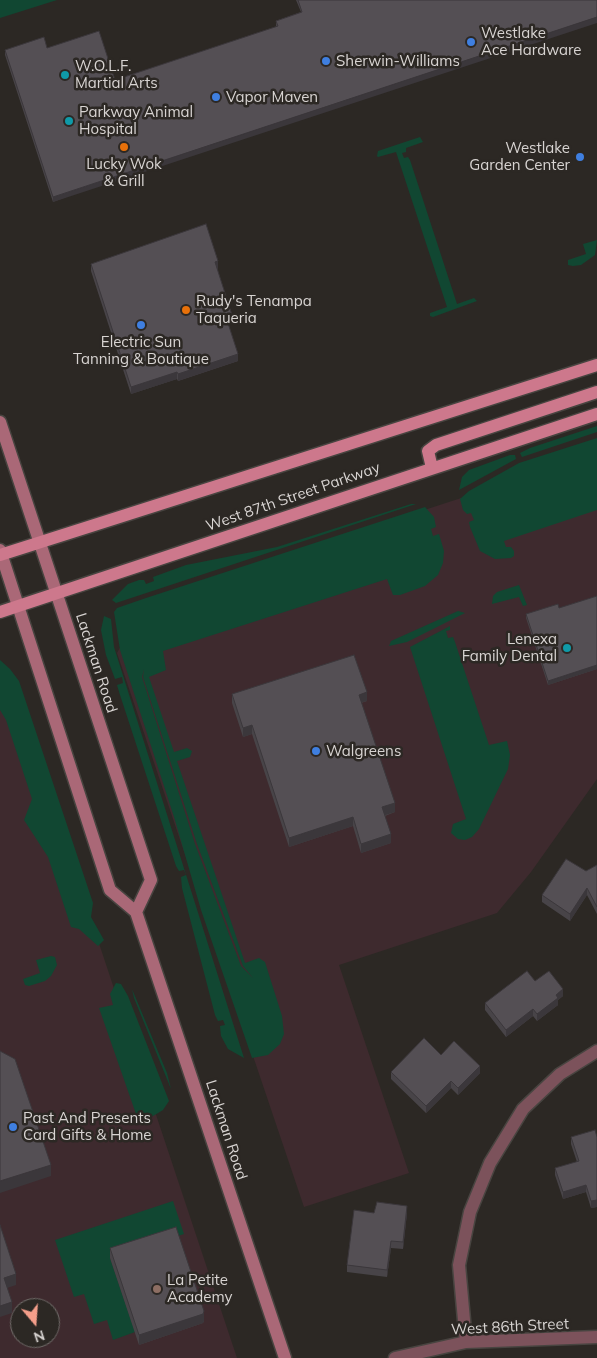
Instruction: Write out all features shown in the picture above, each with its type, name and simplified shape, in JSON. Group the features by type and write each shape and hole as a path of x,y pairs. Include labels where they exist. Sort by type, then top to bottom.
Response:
{"main road":[{"name":"West 87th Street Parkway","path":"1,553 40,543 597,365"},
{"path":"432,468 428,451 436,445 597,392"},
{"name":"West 87th Street Parkway","path":"0,612 597,414"},
{"name":"Lackman Road","path":"0,422 151,880 136,912 284,1358"},
{"path":"1,553 110,890 136,912"}],"street":[{"path":"466,1342 459,1265 470,1212 490,1163 522,1109 560,1074 597,1051"},
{"name":"West 86th Street","path":"395,1358 466,1342 597,1337"}],"shaded area":[{"path":"597,440 597,779 531,872 497,913 339,965 409,1173 304,1207 117,653 145,601 538,473"},
{"path":"0,683 17,697 237,1358 0,1358"}],"green space":[{"path":"0,0 57,0 0,18"},
{"path":"420,137 423,142 406,148 406,152 402,153 404,158 408,157 410,160 457,304 474,298 477,301 433,317 430,316 430,313 447,307 396,152 377,156 378,151"},
{"path":"597,240 595,255 581,265 568,265 568,260 586,254 583,244"},
{"path":"597,426 597,432 522,457 520,453 530,448"},
{"path":"597,438 597,510 504,541 506,547 511,547 514,551 514,556 511,558 495,559 480,551 469,522 474,520 471,513 467,514 463,510 460,499 469,491 519,463"},
{"path":"510,455 515,455 516,459 459,490 462,477 469,470"},
{"path":"416,504 116,603 112,600 128,584 139,580 144,580 146,584 154,581 153,577 186,565 277,547"},
{"path":"425,507 434,517 436,527 431,529 433,536 439,534 444,551 443,563 438,575 425,586 400,595 393,595 387,579 163,651 166,670 149,677 174,752 187,748 192,751 190,757 177,761 245,963 259,958 265,962 282,1016 284,1034 280,1044 268,1055 252,1058 201,910 174,817 120,650 114,612 117,608","holes":["144,669 143,677 197,844 243,966 253,978 241,966 195,844 142,677"]},
{"path":"519,585 527,605 523,606 519,597 492,604 493,596 497,592"},
{"path":"458,611 465,613 407,642 389,646 391,641"},
{"path":"104,616 111,619 114,647 244,1058 228,1049 221,1036 220,1026 225,1025 223,1020 218,1021 215,1015 182,888 181,877 186,875 184,870 179,871 176,866 120,695 117,685 123,683 122,677 115,679 106,655 101,630"},
{"path":"450,626 450,630 446,631 448,638 453,637 455,642 489,745 507,741 510,755 508,769 479,829 472,837 465,840 458,839 451,833 453,824 466,819 410,647"},
{"path":"0,660 19,681 93,903 91,917 104,940 98,946 79,929 71,927 48,857 24,820 32,799 6,720 0,710"},
{"path":"51,956 55,957 57,965 51,976 45,981 29,986 25,985 23,979 40,973 36,960"},
{"path":"116,983 121,984 128,996 169,1101 163,1110 148,1119 141,1119 136,1114 99,1008 113,1005 110,994"},
{"path":"132,989 167,1073 171,1089 134,998"},
{"path":"173,1201 184,1234 110,1258 135,1332 113,1340 107,1320 94,1324 84,1294 74,1297 55,1240"}],"building":[{"path":"298,0 597,0 597,17 53,197 5,50 44,37 47,48 99,31 115,80 278,26 276,21 302,12"},
{"path":"206,224 218,261 215,262 232,315 226,317 238,354 131,387 91,264"},
{"name":"Lenexa Family Dental","path":"597,596 597,665 548,681 526,614 558,604 559,608"},
{"name":"Walgreens","path":"354,655 367,692 359,695 395,803 382,807 391,834 361,844 353,817 289,838 252,725 243,728 232,694"},
{"path":"566,859 586,871 597,865 597,907 587,888 570,914 542,895"},
{"path":"527,971 535,981 549,971 563,989 556,995 558,998 537,1014 533,1009 506,1030 485,1003"},
{"path":"424,1038 441,1055 454,1041 480,1066 458,1088 451,1081 426,1106 391,1072"},
{"name":"Past And Presents Card Gifts & Home","path":"0,1051 15,1059 51,1165 0,1181"},
{"path":"595,1130 597,1137 597,1200 591,1201 586,1185 563,1192 555,1168 579,1161 571,1137"},
{"path":"377,1202 407,1206 403,1242 391,1241 387,1270 347,1265 354,1210 374,1213"},
{"path":"0,1225 16,1274 4,1278 11,1298 10,1303 0,1306"},
{"name":"La Petite Academy","path":"176,1227 204,1311 203,1314 139,1335 110,1248"}],"place":[{"name":"Westlake Ace Hardware","path":"471,42"},
{"name":"Sherwin-Williams","path":"326,61"},
{"name":"W.O.L.F. Martial Arts","path":"65,75"},
{"name":"Vapor Maven","path":"216,97"},
{"name":"Parkway Animal Hospital","path":"69,121"},
{"name":"Lucky Wok & Grill","path":"124,147"},
{"name":"Westlake Garden Center","path":"580,157"},
{"name":"Rudy's Tenampa Taqueria","path":"186,310"},
{"name":"Electric Sun Tanning & Boutique","path":"141,325"},
{"name":"Lenexa Family Dental","path":"567,648"},
{"name":"Walgreens","path":"316,751"},
{"name":"Past And Presents Card Gifts & Home","path":"13,1127"},
{"name":"La Petite Academy","path":"157,1289"}]}
